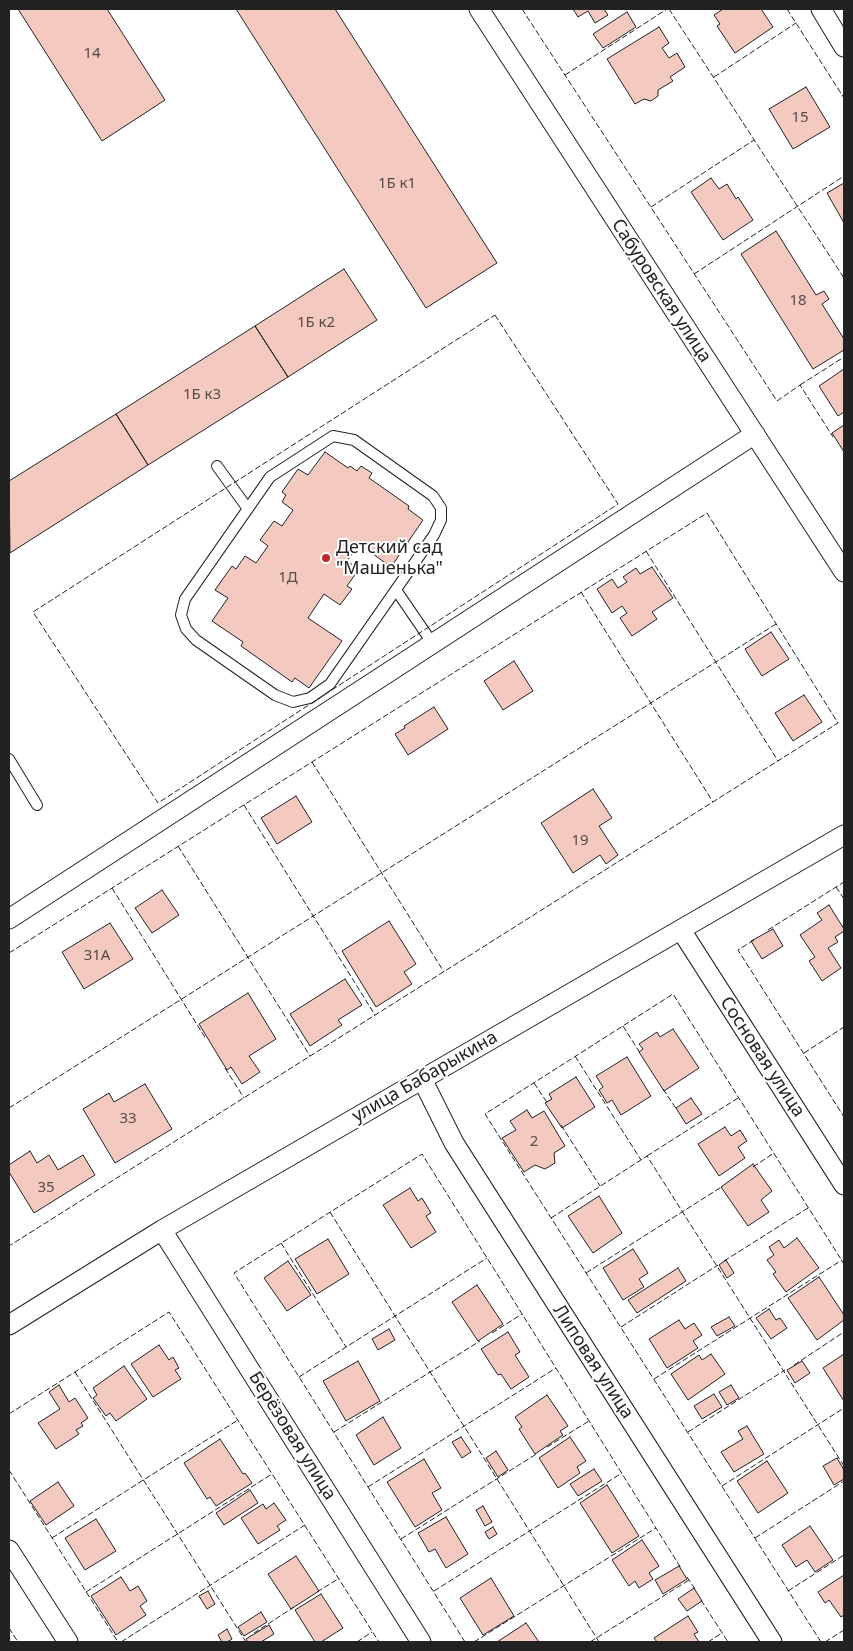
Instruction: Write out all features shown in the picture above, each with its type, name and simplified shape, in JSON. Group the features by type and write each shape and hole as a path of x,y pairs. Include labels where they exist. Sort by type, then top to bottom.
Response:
{"street":[{"name":"Сабуровская улица","path":"479,9 844,572"},
{"path":"821,9 844,47"},
{"path":"9,919 755,434"},
{"name":"улица Бабарыкина","path":"9,1325 162,1230 844,834"},
{"name":"Сосновая улица","path":"681,930 844,1185"},
{"name":"Липовая улица","path":"422,1079 454,1143 772,1642"},
{"name":"Берёзовая улица","path":"162,1230 421,1642"},
{"path":"9,1550 68,1642"}],"lane":[{"path":"333,436 354,440 433,496 441,508 440,520 434,535 396,590 330,684 310,698 293,702 275,695 196,640 186,629 181,615 185,599 270,477 333,436"},
{"path":"217,466 248,509"},
{"path":"396,590 433,644"},
{"path":"9,759 37,805"}],"building":[{"path":"18,9 107,9 165,100 102,141"},
{"path":"236,9 335,9 497,263 426,308"},
{"path":"573,9 604,9 608,15 595,23 588,11 578,17"},
{"path":"723,9 761,9 773,27 735,53 717,26 720,24 714,15"},
{"path":"627,12 636,27 603,48 593,34"},
{"path":"659,27 669,43 662,48 669,58 677,53 685,67 670,77 673,81 658,90 658,96 651,101 644,99 635,104 607,59"},
{"path":"806,87 830,127 793,149 769,109"},
{"path":"711,178 719,189 727,184 753,220 723,240 691,192"},
{"path":"844,183 844,223 827,193"},
{"path":"776,231 816,295 824,291 829,299 822,304 844,339 844,350 813,369 741,254"},
{"path":"344,269 377,320 288,377 255,326"},
{"path":"255,326 288,377 148,465 116,414"},
{"path":"844,369 844,412 838,416 819,386"},
{"path":"116,414 148,465 10,553 9,481"},
{"path":"844,425 844,452 832,433"},
{"path":"325,452 348,468 350,466 357,471 361,466 372,473 369,478 409,506 408,509 423,520 391,567 359,544 347,561 359,569 347,586 352,589 340,605 324,594 308,618 342,641 309,688 295,678 292,682 241,646 243,642 212,621 228,598 215,590 232,566 236,569 245,556 256,563 268,546 260,540 274,521 282,526 293,510 282,502 286,495 282,492 298,469 308,475"},
{"path":"652,567 673,598 652,612 657,619 632,636 620,618 627,613 622,606 612,613 597,589 612,579 618,588 627,582 623,577 636,568 640,574"},
{"path":"771,632 789,659 762,676 745,649"},
{"path":"514,661 533,691 503,710 484,681"},
{"path":"804,695 822,722 793,741 775,713"},
{"path":"434,707 448,729 408,755 395,734"},
{"path":"593,789 612,818 599,826 618,855 606,864 600,855 573,873 541,823"},
{"path":"296,796 312,822 277,844 261,818"},
{"path":"162,890 179,915 152,933 135,908"},
{"path":"829,905 844,929 835,937 838,942 828,948 841,968 822,981 809,961 815,957 800,935 822,920 817,913"},
{"path":"389,921 416,964 404,972 412,984 376,1007 342,951"},
{"path":"110,923 133,959 84,989 62,952"},
{"path":"773,929 783,946 762,959 751,941"},
{"path":"345,979 362,1005 338,1020 342,1025 310,1046 290,1014"},
{"path":"248,993 276,1039 249,1056 260,1072 242,1084 231,1067 227,1070 199,1024"},
{"path":"673,1029 699,1068 664,1091 639,1052 643,1049 639,1044 657,1032 660,1037"},
{"path":"627,1057 651,1096 621,1115 612,1100 607,1103 599,1090 603,1087 596,1076"},
{"path":"576,1077 595,1107 562,1128 545,1103 552,1099 549,1094"},
{"path":"145,1084 172,1129 115,1163 83,1109 109,1093 114,1102"},
{"path":"691,1098 702,1114 686,1124 676,1108"},
{"path":"527,1110 532,1118 544,1111 565,1146 554,1153 555,1163 545,1169 535,1165 524,1172 502,1138 516,1130 510,1121"},
{"path":"725,1127 731,1136 740,1130 747,1141 738,1147 745,1158 719,1176 698,1144"},
{"path":"30,1151 37,1163 49,1155 58,1170 83,1155 95,1175 34,1213 9,1172 9,1165"},
{"path":"753,1164 772,1191 761,1200 769,1212 748,1226 721,1187"},
{"path":"410,1188 418,1201 422,1198 431,1213 426,1216 436,1232 411,1248 383,1205"},
{"path":"599,1196 622,1233 593,1253 568,1216"},
{"path":"797,1238 819,1268 786,1292 773,1274 776,1272 767,1260 774,1255 769,1247 779,1240 784,1248"},
{"path":"328,1239 349,1274 317,1294 295,1259"},
{"path":"633,1249 648,1273 639,1279 644,1287 623,1300 603,1268"},
{"path":"726,1260 734,1273 727,1278 719,1265"},
{"path":"288,1261 311,1295 287,1311 264,1278"},
{"path":"678,1268 686,1281 637,1313 628,1300"},
{"path":"819,1277 844,1315 844,1320 817,1340 788,1298"},
{"path":"477,1285 503,1324 478,1341 452,1302"},
{"path":"769,1309 776,1320 780,1318 787,1328 771,1339 756,1318"},
{"path":"729,1317 735,1326 717,1336 711,1327"},
{"path":"679,1320 685,1329 694,1323 702,1335 693,1341 698,1348 667,1368 649,1339"},
{"path":"389,1329 395,1340 378,1350 372,1339"},
{"path":"508,1332 520,1352 515,1355 529,1377 511,1389 501,1374 498,1375 481,1349"},
{"path":"159,1345 169,1360 173,1357 179,1368 175,1370 181,1379 153,1397 131,1364"},
{"path":"711,1354 725,1374 688,1400 671,1374 699,1355 702,1360"},
{"path":"844,1354 844,1401 823,1368"},
{"path":"358,1361 380,1401 346,1421 323,1381"},
{"path":"802,1361 810,1373 795,1383 787,1370"},
{"path":"124,1366 147,1399 116,1421 110,1413 106,1416 93,1398 97,1395 93,1388"},
{"path":"59,1385 69,1402 75,1398 88,1418 81,1423 83,1426 76,1430 79,1434 56,1449 38,1423 60,1409 49,1392"},
{"path":"731,1385 739,1398 727,1405 719,1392"},
{"path":"714,1394 722,1407 702,1419 694,1406"},
{"path":"547,1395 568,1426 560,1431 563,1435 535,1454 519,1429 522,1427 515,1417"},
{"path":"383,1417 401,1448 374,1465 356,1435"},
{"path":"747,1426 764,1454 734,1472 721,1452 743,1439 738,1431"},
{"path":"461,1437 471,1452 462,1458 452,1442"},
{"path":"570,1437 586,1461 577,1467 580,1473 558,1488 539,1458"},
{"path":"220,1439 243,1474 245,1473 252,1483 216,1506 210,1497 207,1499 184,1463"},
{"path":"496,1451 508,1470 498,1477 486,1458"},
{"path":"837,1458 844,1470 844,1479 834,1485 823,1466"},
{"path":"424,1459 441,1488 432,1493 442,1510 415,1527 387,1482"},
{"path":"767,1461 788,1493 758,1513 737,1481"},
{"path":"594,1469 602,1481 578,1496 570,1484"},
{"path":"58,1482 74,1506 46,1525 30,1501"},
{"path":"607,1485 639,1536 612,1553 580,1503"},
{"path":"250,1490 258,1503 224,1525 216,1513"},
{"path":"274,1503 286,1520 277,1526 280,1530 258,1544 241,1518 263,1504 266,1509"},
{"path":"483,1506 492,1522 485,1526 476,1510"},
{"path":"446,1517 468,1554 446,1568 435,1549 429,1552 418,1533"},
{"path":"96,1519 116,1551 85,1570 65,1538"},
{"path":"810,1526 833,1560 815,1572 807,1560 796,1567 782,1545"},
{"path":"493,1527 497,1534 489,1539 485,1532"},
{"path":"642,1540 659,1566 649,1573 653,1579 639,1588 635,1581 629,1586 612,1560"},
{"path":"296,1556 319,1591 291,1609 268,1574"},
{"path":"679,1566 687,1579 663,1594 655,1580"},
{"path":"844,1575 844,1615 841,1617 829,1600 825,1603 818,1592"},
{"path":"121,1577 130,1591 138,1586 147,1601 140,1606 146,1615 116,1635 91,1596"},
{"path":"491,1578 514,1616 483,1635 460,1598"},
{"path":"694,1588 702,1601 687,1611 678,1599"},
{"path":"208,1591 215,1604 207,1609 199,1596"},
{"path":"321,1594 343,1628 321,1642 315,1642 295,1610"},
{"path":"261,1612 267,1622 244,1636 238,1627"},
{"path":"688,1616 698,1632 694,1634 699,1642 657,1642 654,1638"},
{"path":"526,1623 539,1642 497,1642"},
{"path":"269,1625 274,1634 261,1642 248,1642 246,1639"},
{"path":"227,1629 232,1639 222,1642 218,1635"}],"fence":[{"path":"522,9 777,401 800,385 833,437"},
{"path":"565,75 667,9"},
{"path":"669,9 844,278"},
{"path":"787,9 844,98"},
{"path":"714,77 796,23"},
{"path":"651,207 754,140"},
{"path":"694,274 844,176"},
{"path":"495,315 618,504 158,803 33,612 495,315"},
{"path":"800,385 844,357"},
{"path":"9,953 707,513 838,723 9,1246"},
{"path":"646,551 778,761"},
{"path":"581,592 713,802"},
{"path":"9,1108 776,624"},
{"path":"312,762 444,972"},
{"path":"244,805 375,1015"},
{"path":"178,846 310,1056"},
{"path":"768,930 844,882"},
{"path":"836,887 844,899"},
{"path":"112,888 206,1039"},
{"path":"754,940 738,950 844,1117"},
{"path":"821,1642 485,1114 673,994 844,1264"},
{"path":"623,1026 640,1053"},
{"path":"804,1053 844,1027"},
{"path":"575,1056 641,1160"},
{"path":"225,1068 244,1098"},
{"path":"534,1083 548,1104"},
{"path":"663,1089 677,1110"},
{"path":"647,1156 738,1098"},
{"path":"561,1125 600,1186"},
{"path":"753,1167 774,1153"},
{"path":"465,1642 234,1273 422,1154 681,1568"},
{"path":"551,1218 647,1156 844,1466"},
{"path":"586,1273 723,1186"},
{"path":"724,1261 808,1208"},
{"path":"330,1212 395,1316 487,1258"},
{"path":"281,1243 346,1347"},
{"path":"654,1379 842,1260"},
{"path":"621,1327 718,1265"},
{"path":"9,1414 169,1312 379,1642"},
{"path":"492,1333 522,1314"},
{"path":"299,1377 395,1316 599,1642"},
{"path":"794,1365 844,1332"},
{"path":"334,1432 480,1341"},
{"path":"368,1487 556,1368"},
{"path":"688,1432 785,1370"},
{"path":"75,1372 246,1642"},
{"path":"722,1486 844,1408"},
{"path":"52,1538 238,1420"},
{"path":"547,1447 589,1421"},
{"path":"401,1539 538,1453"},
{"path":"9,1470 118,1642"},
{"path":"434,1591 622,1473"},
{"path":"86,1592 272,1474"},
{"path":"755,1538 844,1481"},
{"path":"121,1642 305,1525"},
{"path":"474,1642 656,1528"},
{"path":"788,1591 844,1555"},
{"path":"687,1577 695,1589"},
{"path":"317,1592 338,1579"},
{"path":"590,1642 689,1580"},
{"path":"701,1600 728,1642"},
{"path":"254,1633 294,1607"},
{"path":"9,1628 18,1642"},
{"path":"825,1642 844,1630"},
{"path":"357,1642 372,1632"},
{"path":"708,1642 722,1633"}],"place":[{"name":"Детский сад \"Машенька\"","path":"326,558"}]}
